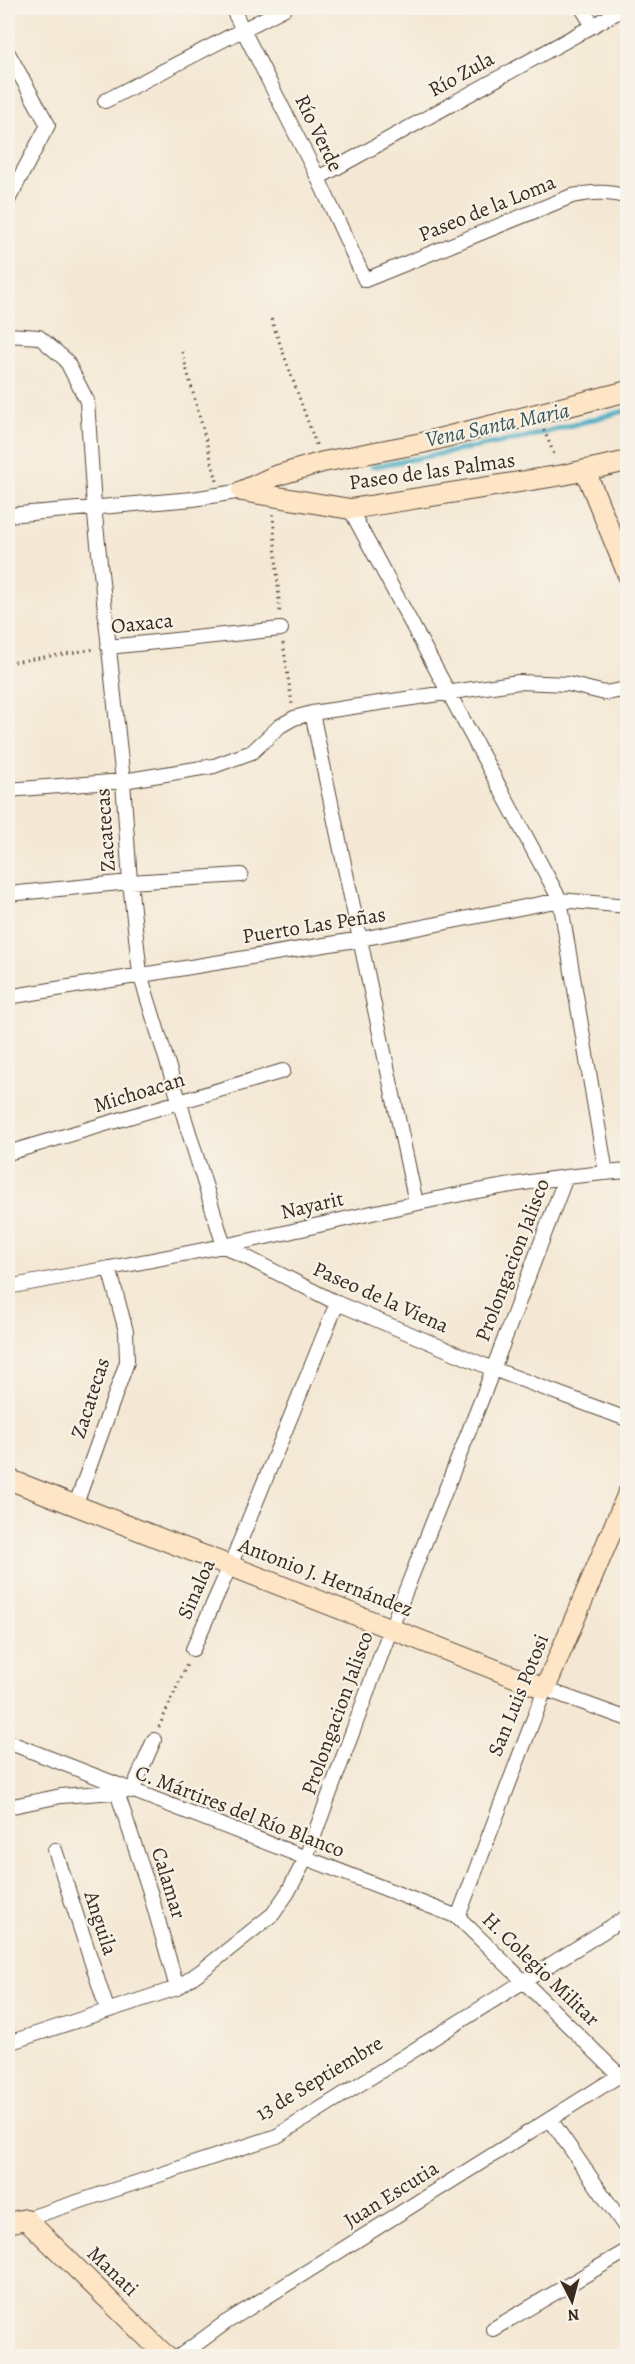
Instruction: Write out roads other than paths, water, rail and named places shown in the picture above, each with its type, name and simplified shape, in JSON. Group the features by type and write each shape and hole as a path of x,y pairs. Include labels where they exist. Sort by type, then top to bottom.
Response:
{"street":[{"name":"Río Verde","path":"232,8 318,178 365,280"},
{"path":"105,101 285,8"},
{"path":"582,8 593,26"},
{"name":"Río Zula","path":"318,178 625,8"},
{"path":"8,53 48,125 8,200"},
{"name":"Paseo de la Loma","path":"365,280 572,196 593,192 613,193 627,197"},
{"name":"Zacatecas","path":"8,335 39,337 66,360 87,400 94,506 123,781 130,882 140,974 224,1246"},
{"name":"Paseo de las Palmas","path":"8,515 193,499 242,491 275,476 323,462 422,443 627,391"},
{"name":"Paseo de las Palmas","path":"242,491 350,509 627,461"},
{"path":"585,470 627,575"},
{"path":"350,509 560,900 606,1173"},
{"name":"Oaxaca","path":"108,647 281,629"},
{"path":"8,790 123,781 214,766 252,752 280,726 294,718 312,713 519,682 568,684 605,693 627,689"},
{"path":"312,713 416,1203"},
{"path":"8,894 130,882 241,875"},
{"name":"Puerto Las Peñas","path":"8,997 361,939 560,900 627,906"},
{"name":"Michoacan","path":"8,1154 283,1071"},
{"name":"Nayarit","path":"8,1287 224,1246 416,1203 566,1177 627,1171"},
{"name":"Prolongacion Jalisco","path":"8,2043 177,1988 273,1914 288,1892 305,1860 391,1628 566,1177"},
{"name":"Paseo de la Viena","path":"224,1246 337,1303 493,1369 624,1418"},
{"name":"Zacatecas","path":"75,1504 127,1362 126,1331 109,1268"},
{"name":"Sinaloa","path":"193,1649 230,1566 337,1303"},
{"name":"Antonio J. Hernández","path":"8,1479 627,1719"},
{"name":"San Luis Potosi","path":"458,1917 545,1689 627,1493"},
{"path":"8,1807 60,1796 125,1791 154,1740"},
{"name":"C. Mártires del Río Blanco","path":"8,1742 125,1791 458,1917"},
{"name":"Calamar","path":"125,1791 177,1988"},
{"name":"Anguila","path":"55,1850 107,2009"},
{"name":"13 de Septiembre","path":"17,2221 277,2136 627,1916"},
{"name":"H. Colegio Militar","path":"458,1917 523,1981 623,2072"},
{"name":"Juan Escutia","path":"180,2356 225,2323 623,2072"},
{"path":"550,2119 627,2231"},
{"name":"Manati","path":"17,2221 166,2356"},
{"path":"493,2329 627,2250"}],"waterway":[{"name":"Vena Santa Maria","path":"372,467 523,438 628,410"}]}
